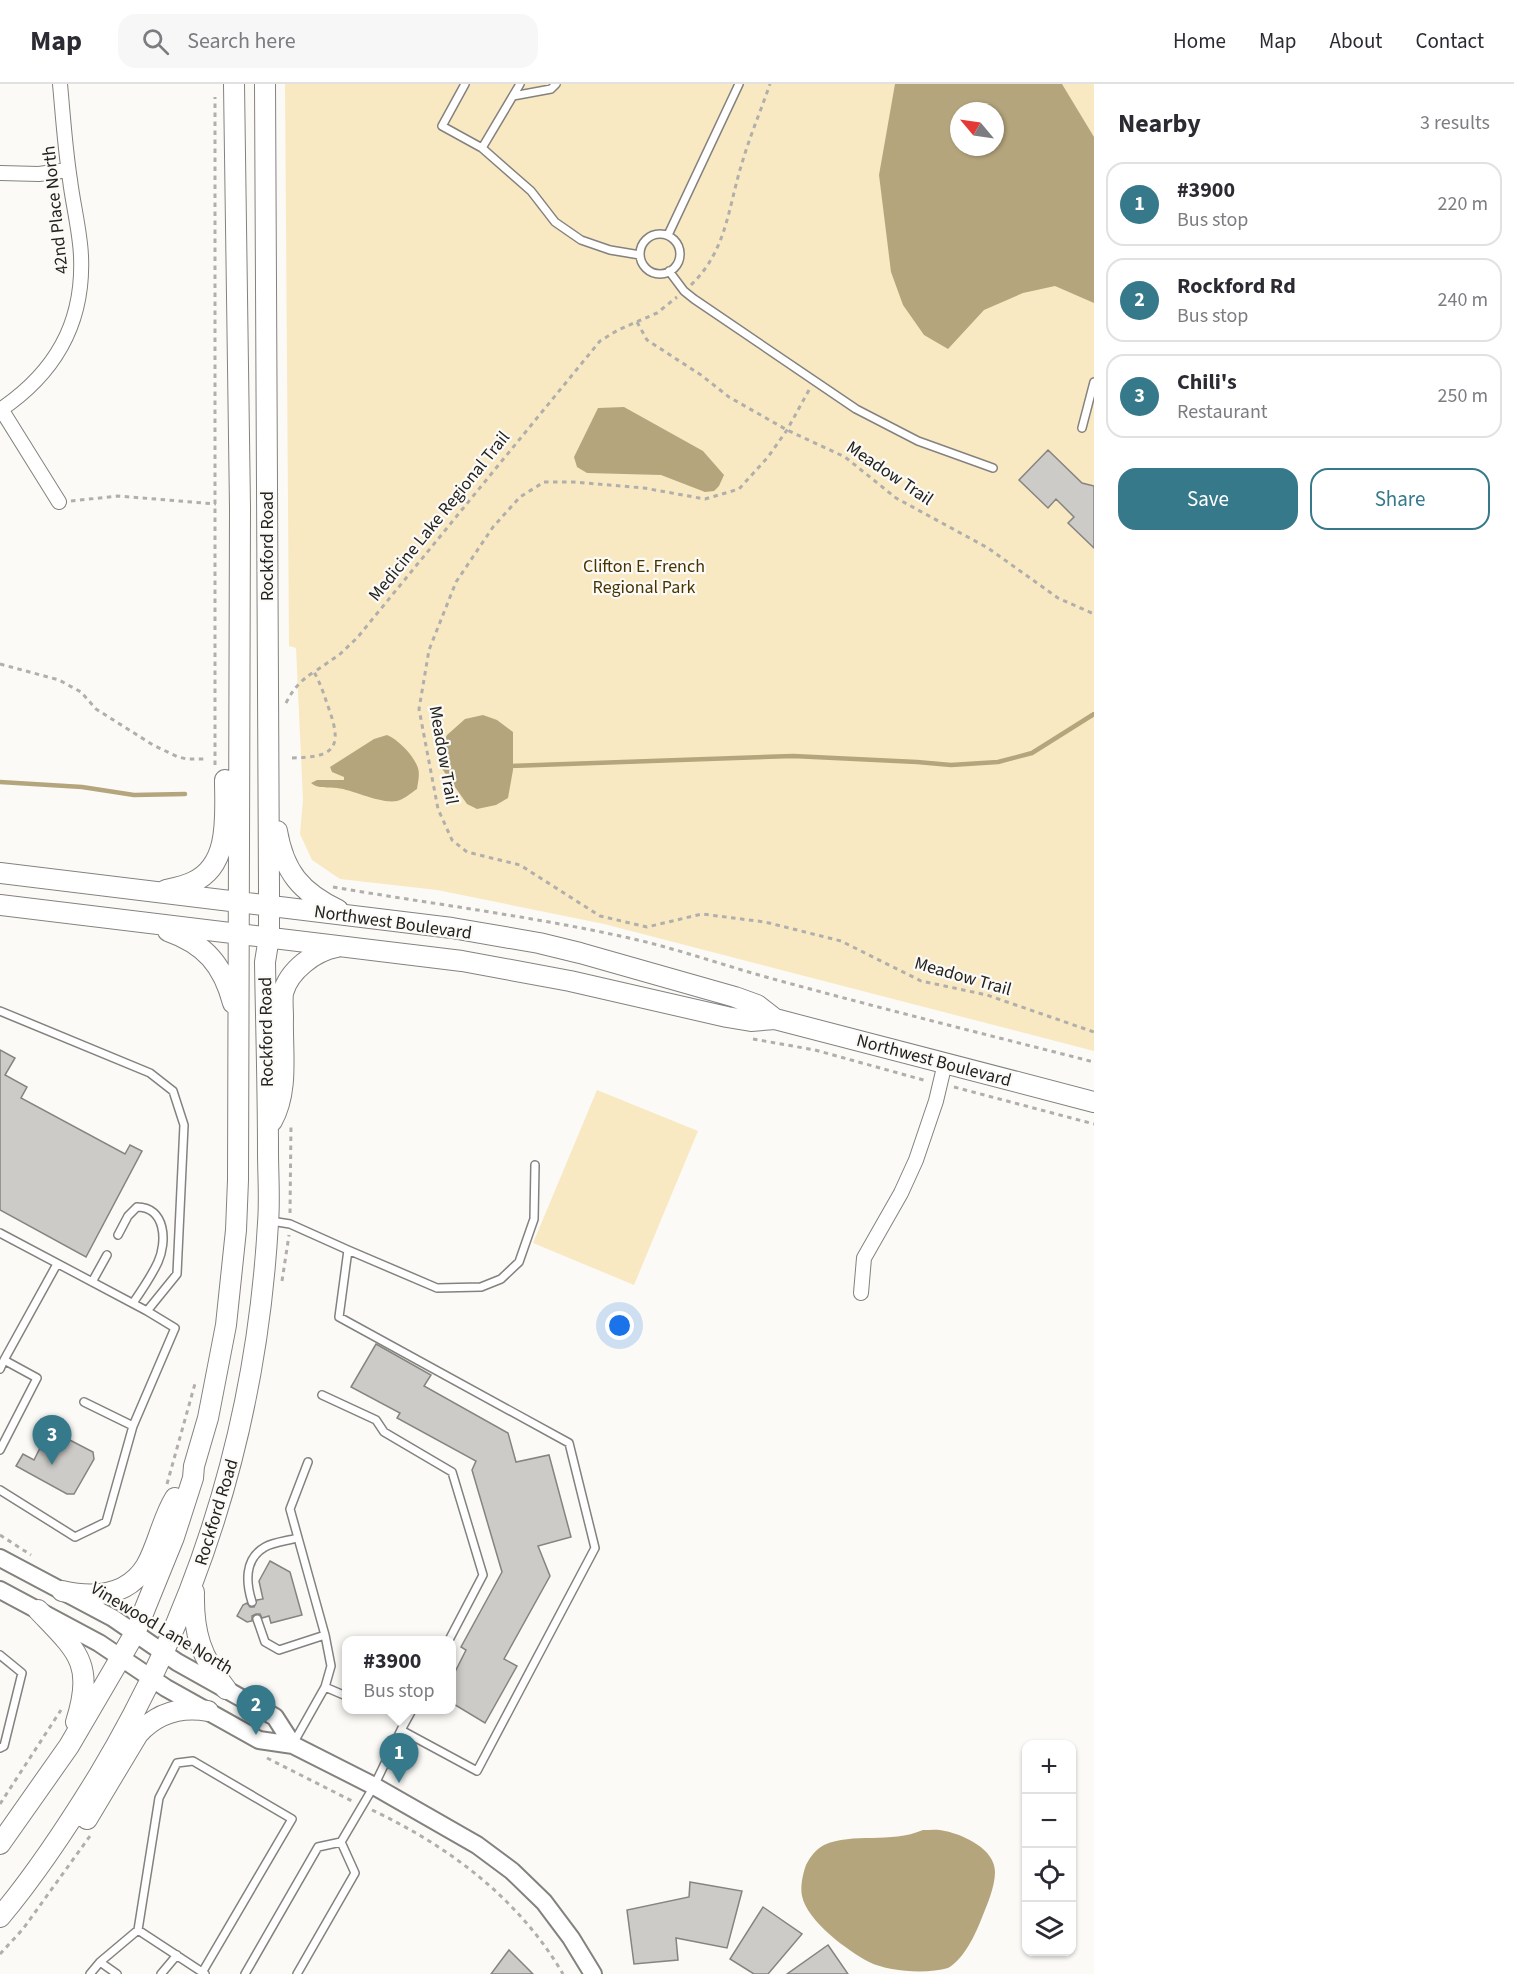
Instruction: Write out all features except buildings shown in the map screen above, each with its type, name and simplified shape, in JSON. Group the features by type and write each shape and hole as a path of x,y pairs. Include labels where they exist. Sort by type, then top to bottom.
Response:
{"main road":[{"name":"Rockford Road","path":"0,1844 86,1719 135,1633 174,1537 193,1478 222,1351 232,1268 238,1180 240,508 234,84"},
{"name":"Rockford Road","path":"2,1915 53,1847 84,1799 125,1730 164,1653 216,1520 250,1381 261,1305 268,1221 265,962 269,906 269,809 265,84"},
{"path":"158,892 194,882 210,869 218,858 223,844 225,751 238,730"},
{"path":"269,809 285,864 293,876 315,898 349,915"},
{"name":"Northwest Boulevard","path":"0,873 452,928 539,943 735,996 757,1005 775,1019"},
{"name":"Northwest Boulevard","path":"0,905 349,946 502,968 751,1021 775,1019 1094,1102"},
{"path":"143,921 185,937 207,953 230,991 239,1034"},
{"path":"268,1129 280,1107 283,1080 283,994 287,984 311,957 331,948 349,946"},
{"path":"62,1591 101,1595 122,1589 131,1583 146,1566 174,1499 193,1478"},
{"path":"194,1581 195,1623 200,1646 211,1670 226,1689"},
{"path":"38,1610 75,1650 84,1675 83,1696 78,1716 55,1767"},
{"path":"2,1915 28,1900 51,1872 106,1790 138,1734 148,1723 182,1709 208,1711"}],"street":[{"name":"42nd Place North","path":"0,409 21,395 44,374 62,347 75,318 81,286 81,255 68,170 60,84"},
{"path":"0,173 39,174 68,170"},
{"path":"0,409 58,502"},
{"path":"861,1293 864,1258 901,1193 916,1160 936,1101 945,1063"},
{"name":"Vinewood Lane North","path":"0,1558 113,1618 164,1653 275,1717 293,1745"},
{"path":"0,1590 99,1643 152,1678 259,1740 293,1745 374,1786 477,1845 512,1871 544,1902 571,1938 593,1974"}],"lane":[{"path":"465,84 442,126 483,148 531,191 555,222 581,240 610,250 639,255"},
{"path":"483,148 520,84"},
{"path":"513,96 551,89 556,84"},
{"path":"668,235 739,84"},
{"path":"659,233 668,235 676,242 680,255 674,268 663,274 650,272 642,263 639,255 642,244 646,238 659,233"},
{"path":"669,271 684,291 694,299 856,409 918,441 993,468"},
{"path":"1082,428 1094,382"},
{"path":"0,1011 150,1073 173,1091 184,1125 177,1274 147,1311"},
{"path":"268,1221 290,1224 437,1288 481,1287 501,1279 519,1262 534,1219 535,1165"},
{"path":"118,1234 128,1216 137,1207 147,1207 154,1212 163,1231 159,1260 134,1303"},
{"path":"0,1233 134,1303 175,1328 134,1426 106,1522 75,1537 0,1490"},
{"path":"348,1250 339,1317 569,1443 595,1548 477,1771 401,1730"},
{"path":"92,1282 106,1255"},
{"path":"0,1368 57,1264"},
{"path":"0,1450 37,1378 4,1360"},
{"path":"322,1395 376,1420 384,1432 452,1472 483,1575 452,1636"},
{"path":"84,1402 134,1426"},
{"path":"293,1745 325,1687 332,1666 290,1509 308,1462"},
{"path":"252,1602 247,1578 251,1561 264,1548 297,1538"},
{"path":"257,1619 265,1642 279,1650 325,1635"},
{"path":"0,1655 22,1673 4,1746 0,1748"},
{"path":"325,1687 342,1694"},
{"path":"297,1974 355,1873 342,1842 361,1805 374,1786 410,1714"},
{"path":"90,1974 100,1962 138,1930 159,1798 177,1763 194,1761 292,1819 204,1973 138,1930"},
{"path":"245,1974 318,1847 342,1842"},
{"path":"161,1974 177,1955"},
{"path":"100,1962 117,1974"}],"path":[{"path":"690,286 705,272 723,238 742,164 770,84"},
{"path":"215,96 215,775"},
{"name":"Medicine Lake Regional Trail","path":"286,703 300,682 339,655 357,638 600,341 618,330 657,313 677,297"},
{"path":"637,322 647,340 701,375 729,397 787,430 814,380"},
{"name":"Meadow Trail","path":"1094,614 1058,598 988,548 896,498 845,457 787,430 768,457 739,489 705,499 644,488 574,482 544,482 520,497 493,527 456,582 429,650 419,709 438,809 452,840 466,852 520,865 600,916 647,927 702,914 765,922 841,941 921,981 987,995 1094,1032"},
{"path":"58,502 118,496 216,504"},
{"path":"0,664 59,680 81,692 96,709 153,745 178,757 205,759"},
{"path":"292,758 313,758 326,753 331,749 336,736 324,695 314,672"},
{"path":"328,886 454,906 628,938 686,952 926,1021 1094,1062"},
{"path":"0,1804 64,1702"},
{"path":"266,1758 361,1805 434,1845 481,1876 526,1921 563,1974"},
{"path":"0,1954 34,1915 93,1832"}],"green space":[{"name":"Clifton E. French Regional Park","path":"285,84 1094,84 1094,1051 604,924 437,890 340,879 312,860 300,834 303,800 296,648 289,646"},
{"path":"597,1090 698,1131 634,1285 533,1243"}],"shaded area":[{"path":"895,84 1062,84 1094,137 1094,303 1055,286 1023,293 984,310 948,349 924,335 903,305 891,272 879,175"},
{"path":"624,407 703,451 724,475 719,486 714,491 705,492 661,475 587,473 577,467 574,457 598,408"},
{"path":"483,715 497,720 513,732 513,770 508,798 496,805 477,809 467,804 438,763 439,753 447,735 465,719"},
{"path":"387,735 406,749 418,768 417,789 404,798 397,801 383,801 344,789 320,787 311,783 317,780 344,780 344,777 332,772 330,767 374,739"},
{"path":"923,1830 953,1833 977,1844 984,1850 994,1864 994,1884 990,1896 979,1926 968,1946 959,1959 948,1968 908,1971 877,1965 860,1957 840,1943 820,1925 805,1906 801,1892 805,1868 818,1849 835,1841 898,1836"}],"waterway":[{"path":"510,766 793,756 951,765 998,762 1032,753 1094,714"},
{"path":"0,782 82,787 134,795 185,794"}],"place":[{"name":"Chili's","path":"52,1465"},
{"name":"Rockford Rd","path":"256,1735"},
{"name":"#3900","path":"399,1783"}]}
